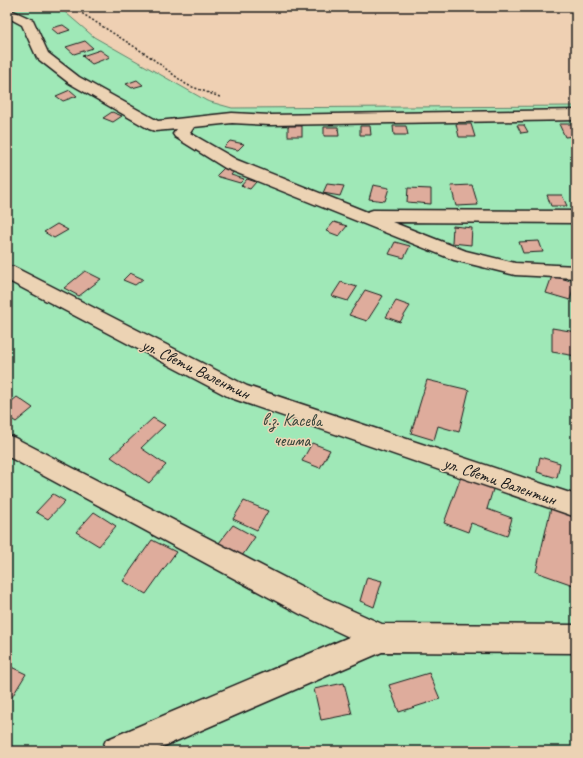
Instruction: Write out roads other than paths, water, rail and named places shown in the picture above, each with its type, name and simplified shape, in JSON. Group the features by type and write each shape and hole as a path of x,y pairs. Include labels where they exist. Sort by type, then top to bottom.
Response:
{"street":[{"path":"7,12 28,24 42,55 74,80 155,126 232,118 270,120 576,115"},
{"path":"189,123 181,134 231,164 461,256 515,269 576,272"},
{"path":"360,216 576,217"},
{"name":"ул. Свети Валентин","path":"7,272 239,392 576,506"},
{"path":"7,445 310,605 381,638"},
{"path":"117,751 381,638 576,639"}],"park label":[{"name":"в.з. Касева чешма","path":"292,430"}]}
